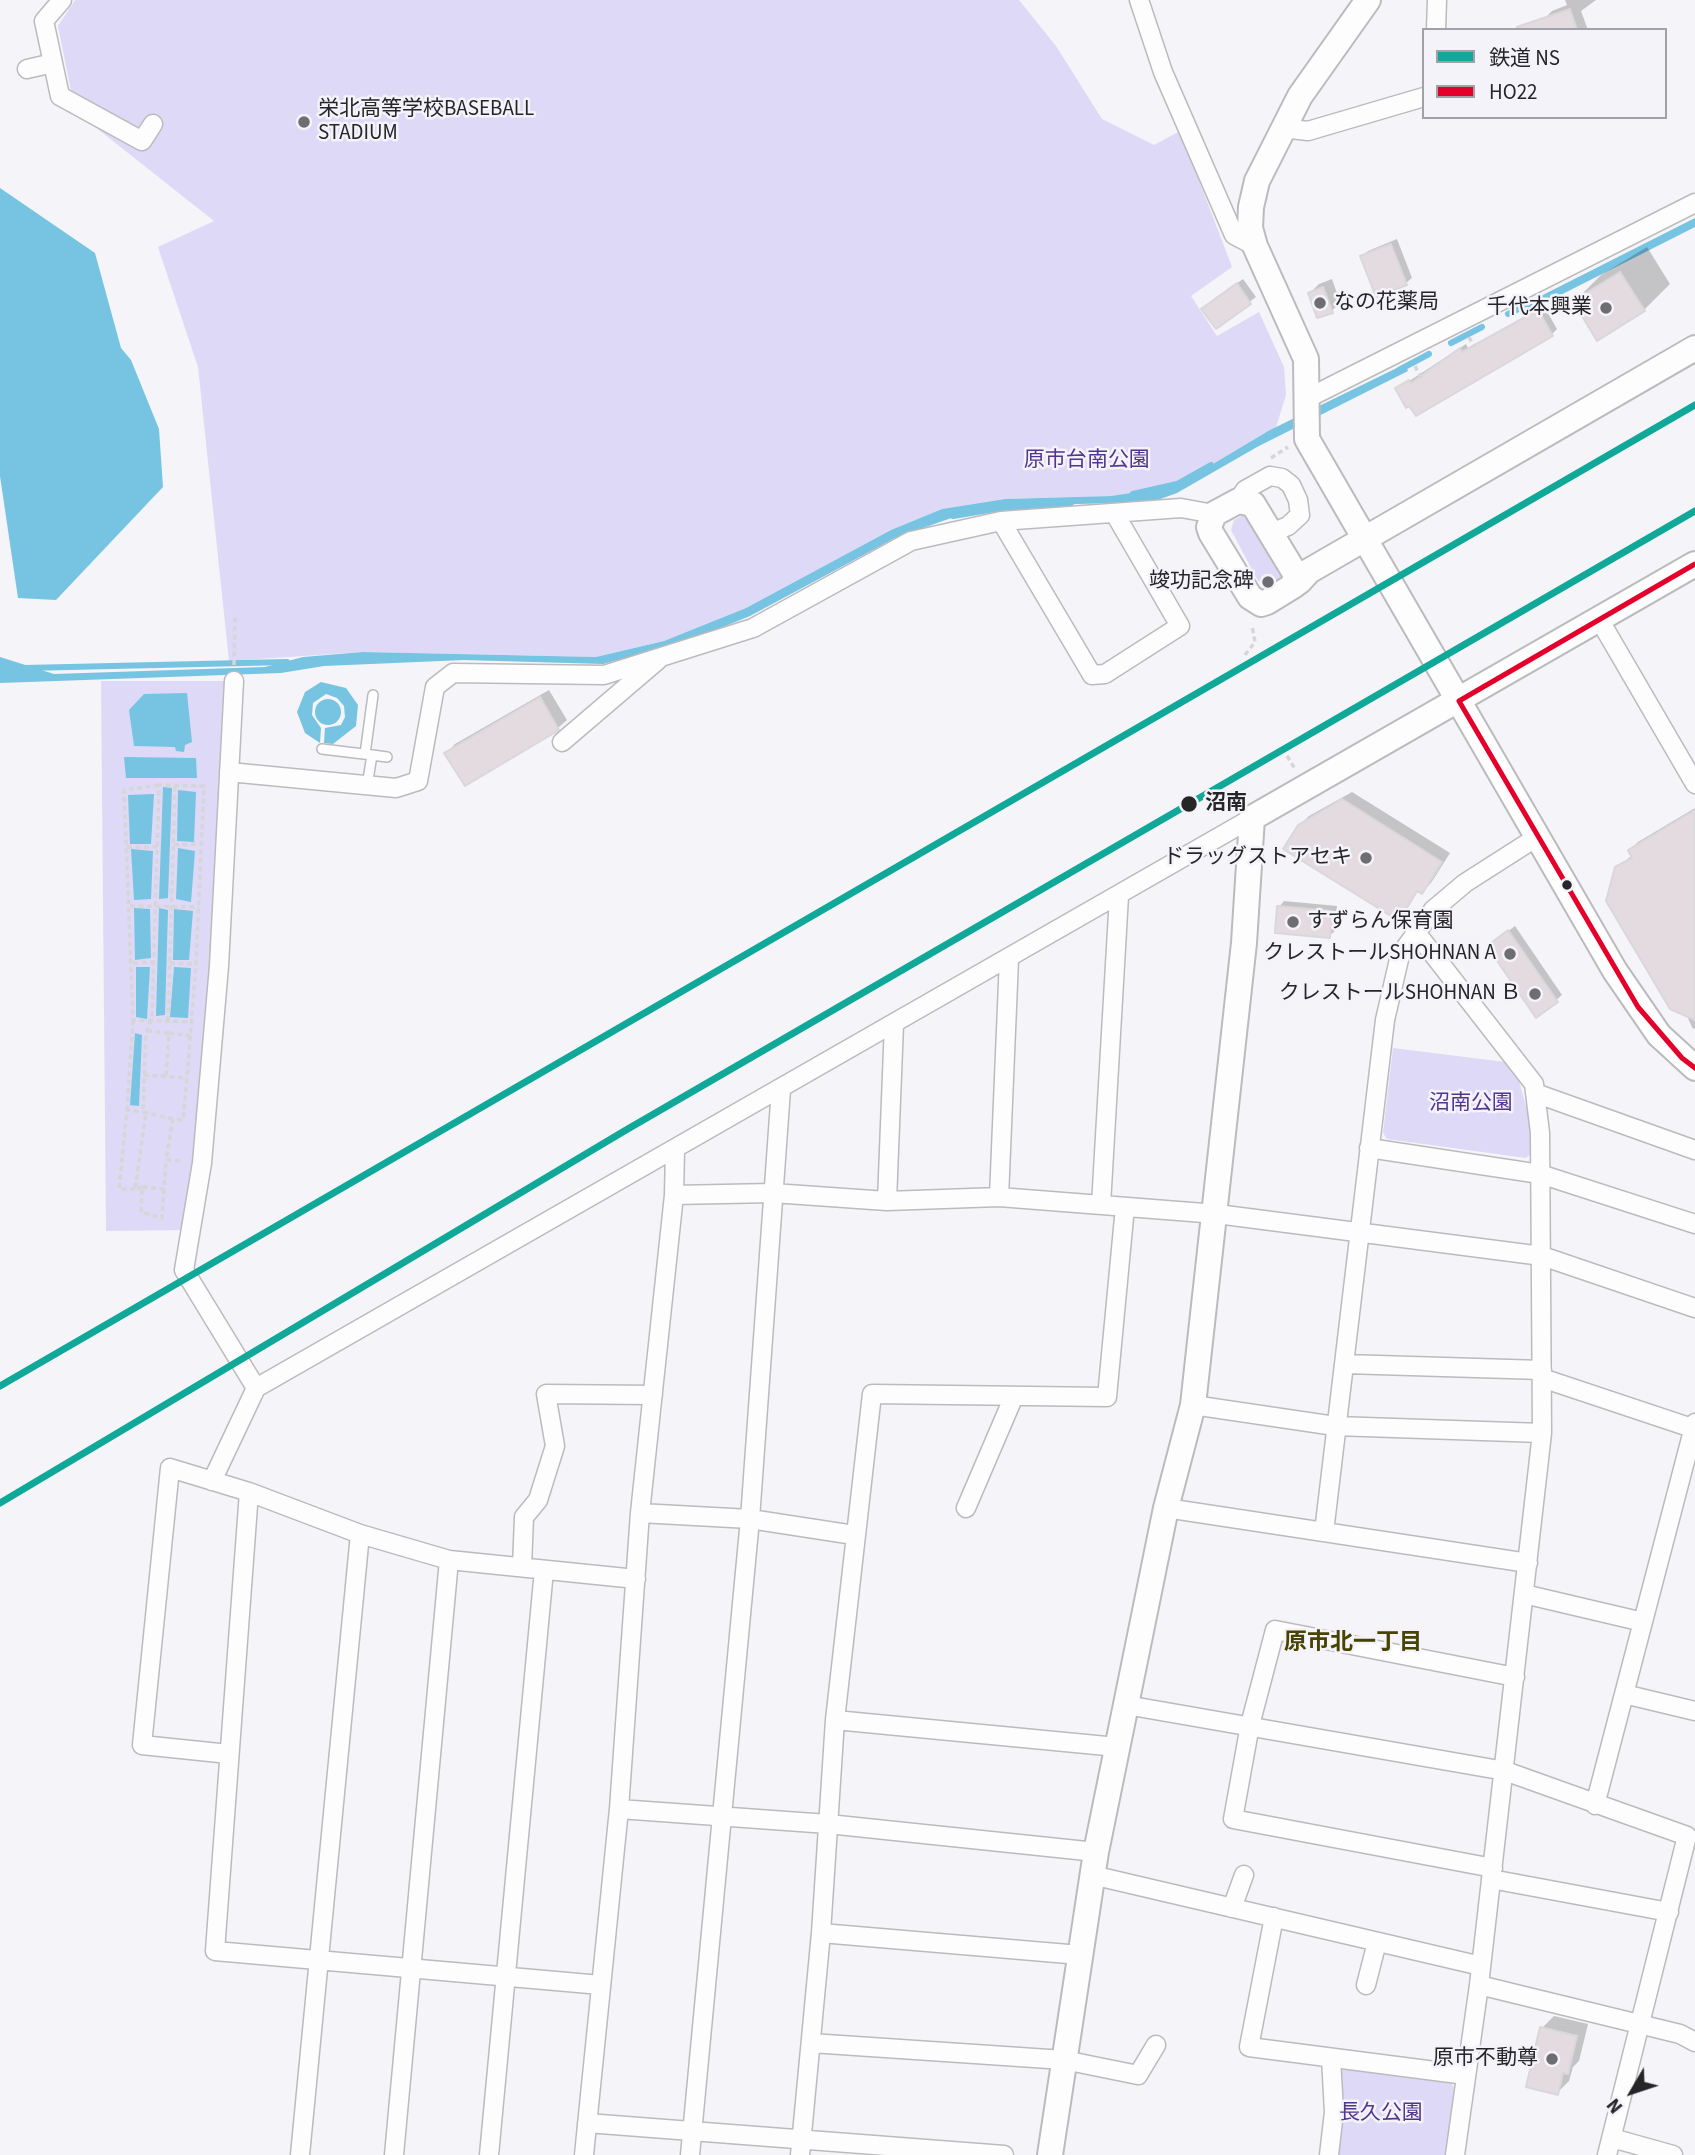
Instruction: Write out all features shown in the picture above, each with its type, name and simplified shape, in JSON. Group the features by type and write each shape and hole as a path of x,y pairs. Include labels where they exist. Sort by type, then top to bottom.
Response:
{"street":[{"path":"61,0 44,22 60,96 142,141 152,124"},
{"path":"1139,0 1163,72 1234,235 1255,246"},
{"path":"1368,0 1300,96 1257,181 1251,207 1250,228 1255,246 1306,359 1307,439 1638,1007 1682,1058 1695,1068"},
{"path":"1436,28 1437,0"},
{"path":"27,69 52,63"},
{"path":"1282,128 1308,131 1422,98"},
{"path":"1306,399 1695,203"},
{"path":"1214,514 1209,527 1211,533 1250,597 1261,604 1297,575 1695,348"},
{"path":"1238,501 1245,490 1270,476 1282,478 1291,485 1298,500 1300,514 1288,526 1271,533"},
{"path":"229,772 396,788 418,781 435,687 453,673 604,675 753,628 911,541 1001,521 1181,508 1214,514 1238,501 1245,501 1257,508 1297,575"},
{"path":"1001,521 1092,675 1105,674 1180,626 1115,514"},
{"path":"212,1481 256,1388 1695,564"},
{"path":"1599,619 1695,784"},
{"path":"562,742 663,655"},
{"path":"234,681 219,966 202,1163 184,1270 256,1388"},
{"path":"1050,2155 1094,1863 1166,1508 1194,1405 1217,1214 1244,943 1252,818"},
{"path":"1324,1532 1385,1020 1400,955 1415,931 1433,911 1465,883 1538,837"},
{"path":"1101,1205 1119,896"},
{"path":"1415,931 1534,1084 1540,1174 1542,1433 1505,1771 1455,2155"},
{"path":"999,1197 1009,959"},
{"path":"887,1201 894,1024"},
{"path":"690,2155 750,1518 781,1089"},
{"path":"1535,1093 1695,1150"},
{"path":"1369,1148 1540,1174 1695,1224"},
{"path":"584,2155 619,1809 640,1513 674,1195 675,1150"},
{"path":"674,1195 773,1193 887,1201 999,1197 1217,1214 1542,1256 1695,1308"},
{"path":"800,2148 821,1933 835,1720 872,1394 1107,1397 1125,1207"},
{"path":"1345,1364 1542,1374 1694,1426 1595,1805"},
{"path":"522,1567 524,1517 538,1500 555,1446 546,1394 653,1395"},
{"path":"966,1508 1014,1396"},
{"path":"1194,1405 1335,1426 1542,1433"},
{"path":"229,1754 142,1745 170,1468 248,1492 360,1534 449,1560 636,1579"},
{"path":"248,1492 215,1951 601,1985"},
{"path":"1166,1508 1528,1563"},
{"path":"640,1513 750,1518 854,1535"},
{"path":"300,2155 360,1534"},
{"path":"394,2155 413,1968 425,1794 449,1560"},
{"path":"489,2155 544,1570"},
{"path":"1524,1594 1643,1622"},
{"path":"1515,1677 1275,1630 1250,1725 1233,1819 1669,1912"},
{"path":"1624,1694 1695,1711"},
{"path":"1126,1705 1505,1771 1595,1805 1691,1833 1609,2146 1673,2155"},
{"path":"835,1720 1117,1747"},
{"path":"619,1809 828,1824 1094,1863 1232,1908 1481,1966"},
{"path":"1232,1908 1244,1875"},
{"path":"1274,1917 1249,2048 1466,2075"},
{"path":"821,1933 1080,1955"},
{"path":"1366,1986 1377,1942"},
{"path":"1479,1985 1680,2034 1695,2042"},
{"path":"811,2043 1064,2060 1138,2075 1156,2045"},
{"path":"1329,2155 1334,2112 1331,2058"},
{"path":"587,2123 692,2130 800,2148 1004,2155"}],"lane":[{"path":"367,786 373,695"},
{"path":"322,749 387,757"}],"path":[{"path":"234,650 235,618"},
{"path":"1243,623 1260,625"},
{"path":"1245,655 1255,642 1252,626"},
{"path":"1287,756 1296,771 1287,776"},
{"path":"135,1189 144,1112 147,1031 151,1020 159,785"},
{"path":"127,1110 183,1120 196,964 204,786 159,785 124,790 133,963 133,1020 119,1189 164,1189"},
{"path":"168,1021 175,785"},
{"path":"174,845 202,844"},
{"path":"127,847 157,847"},
{"path":"130,906 155,904 199,907"},
{"path":"133,963 153,962"},
{"path":"170,963 196,964"},
{"path":"133,1020 192,1022"},
{"path":"147,1031 191,1036"},
{"path":"166,1077 169,1033"},
{"path":"144,1075 187,1078"},
{"path":"142,1187 141,1212 162,1219 166,1160 173,1119"},
{"path":"166,1160 202,1163"}],"green space":[{"name":"原市台南公園","path":"75,0 1019,0 1056,46 1102,119 1154,145 1180,131 1232,267 1191,296 1217,336 1259,312 1284,367 1286,395 1276,427 1176,486 1111,496 1005,499 942,509 891,530 746,608 664,641 596,657 363,652 229,661 198,367 158,247 214,221 75,111 58,26"},
{"path":"1245,514 1283,573 1279,582 1270,587 1258,581 1231,530 1234,520"},
{"path":"101,681 234,681 191,1230 106,1231"},
{"name":"沼南公園","path":"1393,1048 1505,1062 1519,1081 1532,1128 1533,1152 1526,1158 1387,1139 1383,1133"},
{"name":"長久公園","path":"1342,2068 1449,2081 1454,2087 1447,2155 1335,2155 1337,2076"}],"water":[{"path":"0,188 95,253 121,348 131,360 159,429 163,487 56,600 18,598 0,476"},
{"path":"1695,218 1695,227 1527,312 1523,305"},
{"path":"1405,364 1408,371 1257,447 1177,493 1152,502 1006,506 968,512 895,538 750,616 686,642 603,664 464,660 324,666 281,673 0,683 0,657 54,674 265,667 303,657 363,652 596,657 664,641 746,608 891,530 942,509 1005,499 1111,496 1176,486 1270,430"},
{"path":"321,682 346,688 358,705 356,726 333,744 324,743 325,728 341,725 345,717 344,706 337,698 326,694 313,703 312,715 321,728 320,743 305,733 297,712 305,692"},
{"path":"187,693 192,742 185,745 184,752 176,751 175,747 134,746 129,710 144,694"},
{"path":"328,699 338,702 341,712 338,722 328,725 318,722 315,712 318,702"},
{"path":"124,757 196,758 197,778 126,778"},
{"path":"163,787 172,788 168,898 159,899"},
{"path":"178,790 196,792 194,842 177,841"},
{"path":"154,794 151,844 130,844 128,795"},
{"path":"178,848 195,851 191,902 176,899"},
{"path":"131,849 153,851 151,899 134,900"},
{"path":"134,908 150,909 151,958 135,960"},
{"path":"159,908 168,910 165,1015 156,1016"},
{"path":"174,909 193,911 189,960 173,960"},
{"path":"136,967 150,967 147,1019 136,1017"},
{"path":"174,967 191,968 188,1018 170,1017"},
{"path":"135,1033 142,1035 139,1106 130,1105"}],"building":[{"path":"1570,9 1576,28 1517,28"},
{"path":"1391,244 1407,285 1376,297 1360,256"},
{"path":"1620,272 1645,311 1597,341 1573,301"},
{"path":"1237,283 1251,304 1216,329 1201,309"},
{"path":"1323,287 1333,313 1317,318 1308,293"},
{"path":"1538,310 1553,336 1416,416 1409,406 1406,408 1395,388 1409,380 1411,383 1460,348 1462,352"},
{"path":"540,697 559,730 465,786 444,753"},
{"path":"1342,799 1442,862 1422,894 1417,891 1399,921 1283,849 1298,825"},
{"path":"1695,810 1695,1020 1670,1009 1606,901 1615,867 1632,858 1628,850"},
{"path":"1277,906 1332,911 1330,938 1275,933"},
{"path":"1508,930 1558,1002 1536,1018 1487,946"},
{"path":"1540,2027 1577,2036 1568,2074 1563,2073 1558,2095 1526,2087"}],"waterway":[{"path":"1508,314 1529,304"},
{"path":"1451,343 1482,327"},
{"path":"1399,370 1429,354"},
{"path":"1133,494 1177,484 1211,465"},
{"path":"953,516 1001,508 1071,503"},
{"path":"25,668 287,662"}],"rail line":[{"name":"NS","path":"0,1386 1695,405"},
{"name":"NS","path":"0,1503 626,1130 1695,511"}],"transit line":[{"name":"HO22","path":"1459,701 1695,564"},
{"name":"HO22","path":"1459,701 1638,1007 1682,1058 1695,1068"}],"place":[{"name":"栄北高等学校BASEBALL STADIUM","path":"304,122"},
{"name":"なの花薬局","path":"1320,303"},
{"name":"千代本興業","path":"1606,308"},
{"name":"竣功記念碑","path":"1268,582"},
{"name":"沼南","path":"1189,804"},
{"name":"ドラッグストアセキ","path":"1366,858"},
{"name":"すずらん保育園","path":"1293,922"},
{"name":"クレストールSHOHNAN A","path":"1510,954"},
{"name":"クレストールSHOHNAN Ｂ","path":"1535,994"},
{"name":"原市不動尊","path":"1552,2059"}],"district":[{"name":"原市北一丁目","path":"1353,1644"}]}
